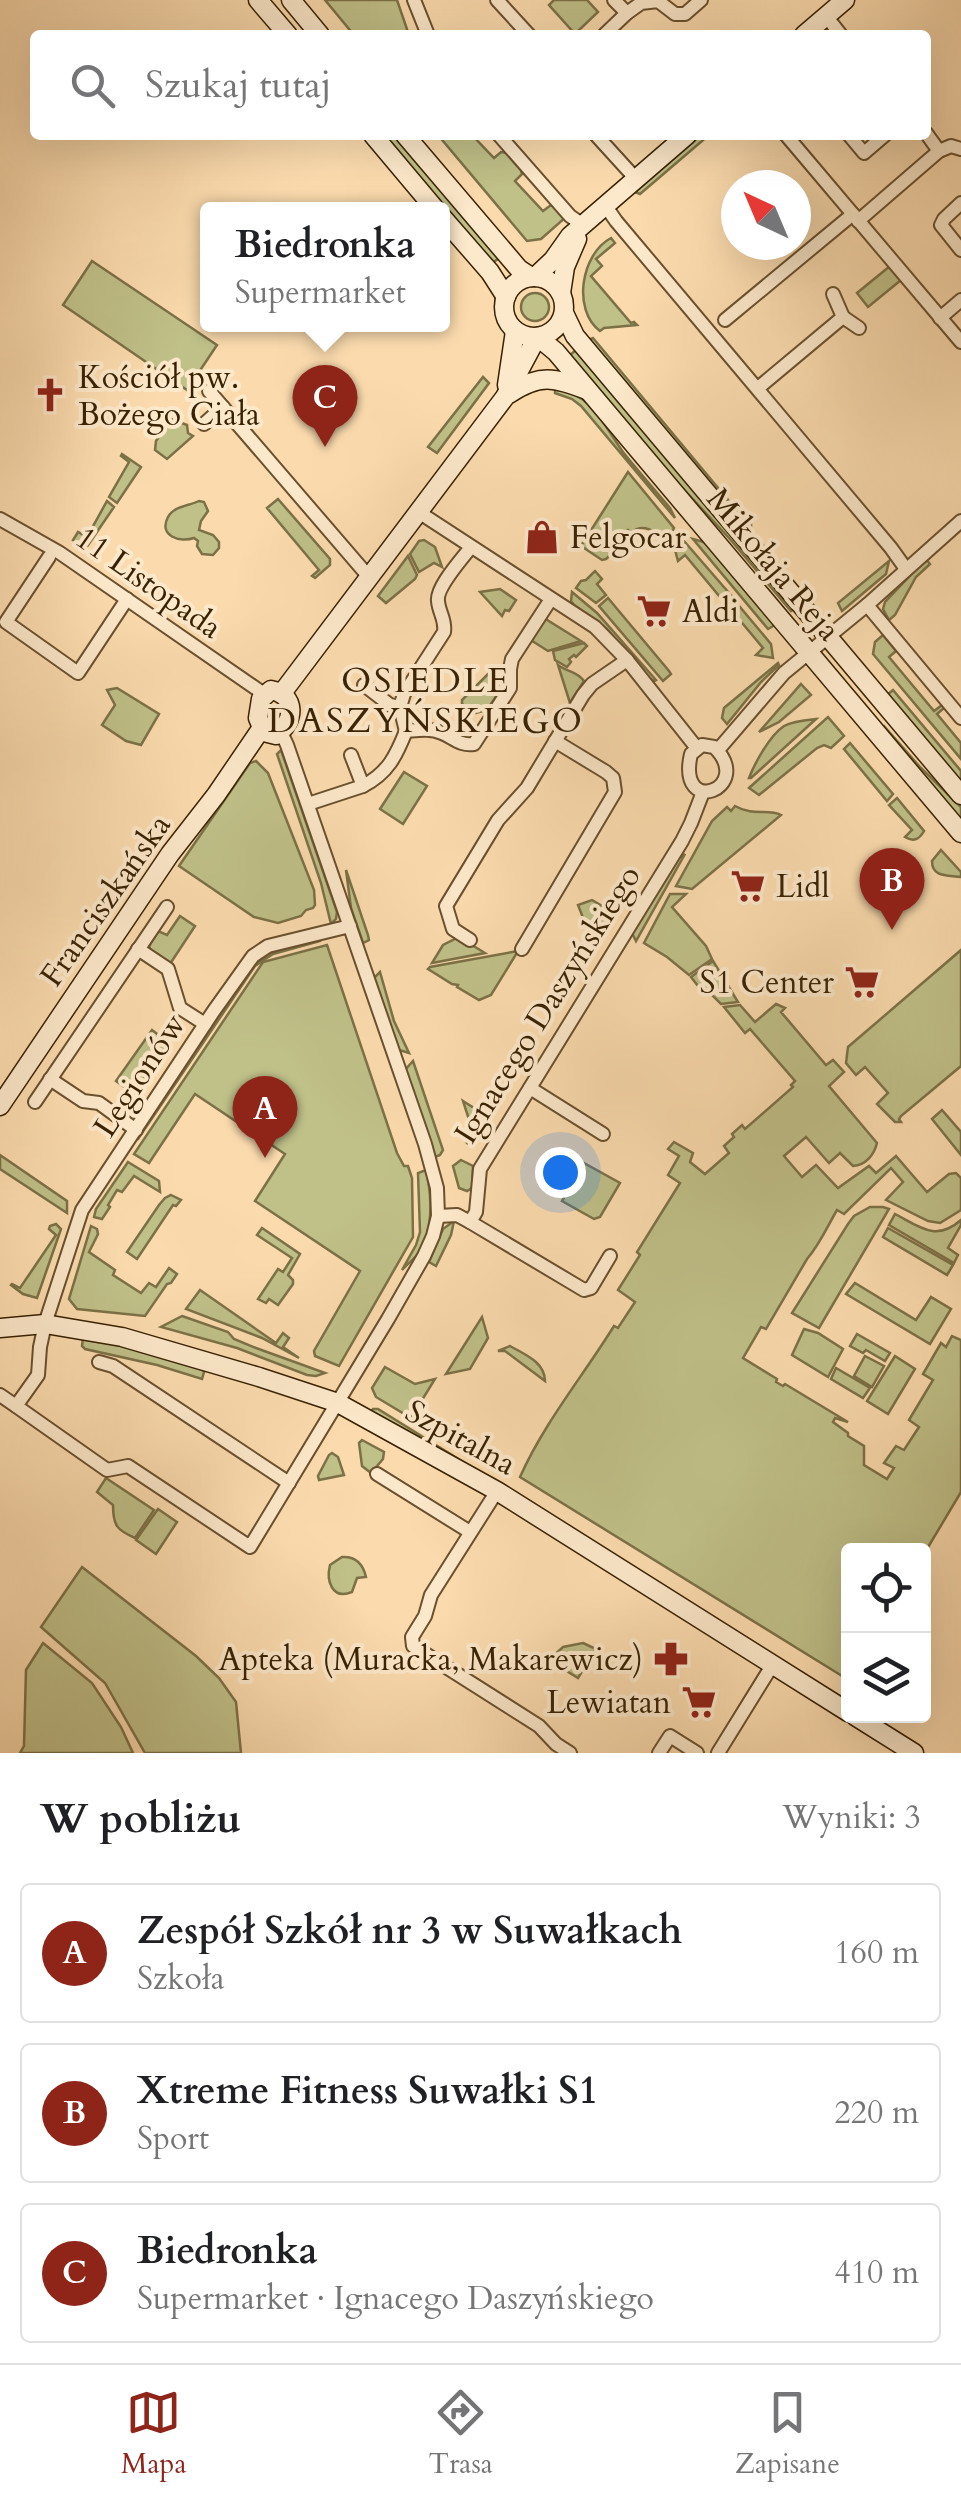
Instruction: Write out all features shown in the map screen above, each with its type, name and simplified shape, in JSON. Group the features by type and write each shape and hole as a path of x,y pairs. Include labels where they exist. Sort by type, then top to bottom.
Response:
{"street":[{"path":"258,0 284,30"},
{"path":"291,0 316,30"},
{"path":"414,0 426,30"},
{"path":"497,0 524,30"},
{"path":"614,0 627,13"},
{"path":"609,30 641,3 658,1 675,14 685,14 701,0"},
{"path":"810,30 845,0"},
{"path":"826,16 837,30"},
{"path":"377,140 429,202"},
{"path":"409,140 518,269 547,280 561,293"},
{"path":"503,140 562,208 582,225"},
{"path":"601,140 636,178"},
{"path":"582,225 564,266 564,313 558,327 537,337 515,331 504,312 506,297 514,284 533,277 570,236 582,225 606,205 636,178 681,140"},
{"path":"790,140 961,342"},
{"path":"853,140 864,153 880,140"},
{"path":"931,140 939,151"},
{"path":"724,320 939,151 951,146 961,149"},
{"path":"961,203 940,225 961,250"},
{"path":"606,205 906,569"},
{"path":"450,226 506,297"},
{"path":"833,294 843,317 859,328"},
{"path":"940,318 961,300"},
{"name":"Mikołaja Reja","path":"564,313 575,336 961,795"},
{"path":"758,388 843,317"},
{"path":"505,397 515,331"},
{"path":"273,694 287,698 290,712 280,732 270,735 261,729 258,714 273,694 369,576 505,397 537,337"},
{"name":"Mikołaja Reja","path":"537,337 556,352 961,833"},
{"path":"505,397 545,378 588,390"},
{"path":"209,391 369,576"},
{"path":"204,424 223,407"},
{"path":"417,511 595,628 627,660 696,747"},
{"name":"11 Listopada","path":"0,519 60,553 273,694"},
{"path":"718,750 766,692 961,522"},
{"path":"308,804 378,778 398,752 406,730 400,707 404,694 446,626 438,602 439,590 471,546"},
{"path":"49,557 6,622 78,673 127,599"},
{"path":"406,730 438,730 460,744 474,744 510,688 512,658 551,599"},
{"path":"867,604 961,718"},
{"path":"470,940 453,929 446,906 498,820 526,789 592,684 627,660"},
{"path":"364,685 400,707"},
{"name":"Franciszkańska","path":"0,1106 170,854 261,729"},
{"name":"Ignacego Daszyńskiego","path":"16,1406 107,1470 128,1466 250,1546 424,1256 438,1216 432,1164 280,732"},
{"path":"522,948 615,792 613,778 606,772 555,742"},
{"path":"708,744 718,750 724,764 722,783 713,792 703,792 689,772 696,747 708,744"},
{"path":"352,756 363,786"},
{"name":"Ignacego Daszyńskiego","path":"470,1222 476,1212 480,1169 682,841 703,792"},
{"path":"34,1102 167,907"},
{"name":"Legionów","path":"16,1406 38,1374 45,1324 82,1210 252,956 268,946 350,926"},
{"path":"138,949 168,970 180,1008 206,1024"},
{"path":"50,1079 83,1101 99,1103 136,1130"},
{"path":"530,1088 603,1134"},
{"path":"438,1216 457,1216 470,1222 584,1290 591,1288 610,1256"},
{"name":"Szpitalna","path":"0,1328 45,1324 122,1337 338,1403 497,1491 841,1707"},
{"path":"99,1362 113,1366 288,1483"},
{"path":"0,1395 16,1406"},
{"path":"378,1474 470,1532"},
{"path":"497,1491 431,1596 412,1637 413,1646 540,1726 570,1753"},
{"path":"718,1753 773,1664"},
{"name":"Szpitalna","path":"866,1723 914,1753"},
{"path":"659,1753 670,1736 697,1753"}],"green space":[{"path":"325,0 397,0 407,30 350,30"},
{"path":"554,0 587,0 598,12 579,30 571,30 549,5"},
{"path":"387,140 401,140 501,257 492,263 450,214 450,202 440,202"},
{"path":"442,140 477,140 494,158 501,152 507,153 521,169 522,174 515,181 543,211 556,206 566,217 541,239 527,241"},
{"path":"695,140 703,140 640,194 635,192"},
{"path":"611,238 615,243 596,259 602,266 591,276 631,323 637,325 600,331 586,310 584,283 593,256"},
{"path":"92,261 217,345 187,390 63,305"},
{"path":"890,266 901,280 868,307 857,293"},
{"path":"535,293 545,297 549,307 545,317 535,321 525,317 521,307 525,297"},
{"path":"593,338 729,501 751,521 751,526 734,512 588,340"},
{"path":"577,349 795,608 791,611 569,356"},
{"path":"483,377 489,383 437,453 428,447"},
{"path":"555,386 580,397 596,412 675,518 581,406 555,393"},
{"path":"171,419 187,425 193,436 167,459 155,450 156,441"},
{"path":"122,454 141,467 117,503 109,497 129,462"},
{"path":"628,472 674,528 664,537 644,528 631,533 628,530 621,537 625,542 602,560 581,546"},
{"path":"278,499 330,559 330,565 315,578 312,576 319,570 267,508"},
{"path":"107,501 114,507 86,548 73,540 78,532 87,537"},
{"path":"204,502 208,511 199,530 219,542 213,555 202,554 194,538 177,539 166,529 171,513"},
{"path":"693,539 707,543 775,625 768,629"},
{"path":"424,540 435,547 442,567 434,563 419,572 410,554"},
{"path":"684,541 736,601 730,609 685,555 678,561 675,550"},
{"path":"408,556 417,575 386,603 378,596"},
{"path":"926,559 930,564 916,577 889,620 883,609 885,602"},
{"path":"889,561 886,574 842,611 838,603"},
{"path":"595,571 602,579 597,584 606,595 596,603 576,588"},
{"path":"500,589 516,600 502,616 480,592"},
{"path":"572,592 597,613 656,680 649,678 607,629 574,605"},
{"path":"608,598 671,674 663,681 599,606"},
{"path":"740,607 771,644 773,658 756,655 763,648 733,612"},
{"path":"544,618 581,641 548,651 529,639"},
{"path":"883,635 896,651 889,657 934,711 942,705 944,708 937,714 961,743 961,759 873,654 875,642"},
{"path":"584,643 587,646 569,659 567,667 555,660 553,651"},
{"path":"778,663 727,724 722,718 724,708"},
{"path":"558,665 584,681 570,703"},
{"path":"488,674 503,686 487,710 476,713 462,700"},
{"path":"801,684 811,695 779,722 759,732"},
{"path":"117,688 159,714 141,745 126,741 102,725 115,705 107,690"},
{"path":"893,690 961,771 961,783 887,695"},
{"path":"828,717 844,736 831,748 817,748 759,795 749,788"},
{"path":"816,719 749,778 778,731 791,723"},
{"path":"882,727 961,807 961,822"},
{"path":"850,743 893,794 887,801 844,749"},
{"path":"281,750 337,912 331,924 277,754"},
{"path":"256,761 268,773 314,890 313,908 278,923 254,917 179,866 250,763"},
{"path":"404,772 427,786 403,824 380,809"},
{"path":"897,798 924,831 918,838 905,837 912,830 889,805"},
{"path":"735,806 781,815 692,889 676,886 712,821 727,807 731,811"},
{"path":"941,850 961,877 942,875 935,870 932,861"},
{"path":"685,854 636,941 632,933 676,860"},
{"path":"346,870 368,935 369,940 363,943 351,908"},
{"path":"670,894 686,894 672,907 706,946 712,959 689,975 644,943"},
{"path":"592,900 614,913 600,936 587,928 578,905"},
{"path":"180,916 195,926 170,964 149,946 158,931 167,935"},
{"path":"459,937 485,953 432,963 443,945"},
{"path":"321,938 273,954 255,966 138,1139 134,1139 251,967 269,953"},
{"path":"327,945 397,1153 412,1178 413,1237 339,1366 315,1356 314,1351 360,1271 255,1201 285,1154 195,1094 149,1163 134,1154 263,962"},
{"path":"961,950 961,1066 901,1116 901,1122 895,1122 877,1104 888,1093 865,1067 856,1075 846,1063 848,1047"},
{"path":"518,951 491,995 479,1000 428,969 430,967"},
{"path":"713,961 738,1002 721,1004 705,988 702,991 691,977"},
{"path":"380,972 394,1021 409,1053 399,1050 374,978"},
{"path":"776,1004 785,1008 781,1012 826,1065 833,1060 844,1072 829,1086 877,1143 869,1159 853,1166 840,1153 829,1163 806,1137 784,1156 802,1177 816,1165 838,1188 869,1166 876,1173 896,1156 927,1192 949,1174 956,1173 961,1178 961,1210 940,1223 886,1200 903,1182 891,1168 844,1214 837,1210 766,1329 761,1327 743,1358 777,1379 776,1382 848,1422 835,1418 833,1422 864,1446 864,1465 887,1479 894,1468 884,1463 896,1446 904,1450 919,1427 909,1420 933,1380 923,1374 941,1343 946,1347 952,1336 961,1340 961,1492 931,1543 841,1543 841,1675 520,1477 564,1400 635,1302 618,1290 680,1183 668,1175 679,1156 668,1149 674,1142 693,1153 690,1162 705,1174 729,1153 724,1146 734,1137 732,1134 742,1125 745,1129 793,1087 795,1081 750,1029 745,1033 724,1007 740,1005 755,1022"},
{"path":"152,1030 166,1045 134,1094 116,1081"},
{"path":"413,1061 443,1150 435,1157 405,1070"},
{"path":"463,1101 482,1113 487,1107 493,1109 471,1145 465,1137 473,1132"},
{"path":"942,1110 961,1132 961,1155 932,1119"},
{"path":"0,1155 67,1201 67,1213 0,1169"},
{"path":"461,1160 473,1166 472,1188 467,1191 459,1188 453,1166"},
{"path":"128,1162 159,1181 160,1192 134,1176 122,1192 117,1190 102,1219 94,1217 96,1209"},
{"path":"584,1163 620,1183 600,1217 594,1219 562,1201"},
{"path":"426,1170 430,1201 427,1233 417,1255 402,1270 420,1232 418,1173"},
{"path":"171,1195 181,1200 173,1205 137,1259 127,1252 159,1205"},
{"path":"870,1207 889,1209 819,1328 792,1313 848,1224"},
{"path":"895,1214 936,1231 961,1220 948,1248 958,1255 954,1263 889,1225"},
{"path":"454,1221 436,1266 429,1262 443,1229"},
{"path":"56,1224 61,1229 37,1298 23,1294 11,1285 20,1288 56,1235 49,1229"},
{"path":"91,1226 98,1234 89,1252 115,1270 113,1275 141,1293 149,1283 156,1287 169,1268 177,1274 145,1316 77,1309 69,1299"},
{"path":"262,1228 300,1254 288,1275 293,1284 278,1305 269,1299 266,1303 258,1299 278,1269 283,1272 292,1258 257,1235"},
{"path":"888,1228 953,1265 947,1275 883,1237"},
{"path":"855,1283 916,1320 931,1297 951,1309 930,1344 846,1294"},
{"path":"200,1290 276,1343 283,1333 289,1338 283,1347 299,1358 262,1338 186,1309"},
{"path":"182,1316 325,1373 307,1375 237,1348 161,1327"},
{"path":"482,1317 488,1338 470,1369 446,1374"},
{"path":"804,1329 843,1349 828,1377 792,1355"},
{"path":"857,1334 890,1353 885,1361 850,1346"},
{"path":"83,1338 202,1367 202,1379 85,1349"},
{"path":"510,1346 538,1364 545,1381 505,1351 498,1351"},
{"path":"865,1356 884,1366 872,1387 854,1376"},
{"path":"895,1356 915,1369 888,1414 867,1401"},
{"path":"385,1367 415,1384 435,1379 411,1418 376,1397 372,1388"},
{"path":"836,1368 870,1388 863,1398 831,1379"},
{"path":"378,1409 489,1478 370,1413"},
{"path":"362,1440 384,1452 371,1473 362,1466"},
{"path":"332,1453 338,1457 344,1475 319,1480 318,1476"},
{"path":"106,1478 154,1510 135,1538 117,1526 113,1505 97,1492"},
{"path":"158,1509 177,1522 156,1554 136,1540"},
{"path":"342,1557 358,1562 366,1577 357,1578 352,1592 345,1594 332,1588 329,1577 330,1565"},
{"path":"82,1567 219,1678 236,1702 241,1753 145,1753 105,1683 41,1627"},
{"path":"43,1643 92,1683 133,1753 20,1753 24,1746 26,1670"},
{"path":"583,1643 596,1649 578,1678 549,1660 563,1647"}],"place":[{"name":"Kościół pw. Bożego Ciała","path":"50,395"},
{"name":"Biedronka","path":"325,447"},
{"name":"Felgocar","path":"542,537"},
{"name":"Aldi","path":"654,611"},
{"name":"Lidl","path":"748,886"},
{"name":"Xtreme Fitness Suwałki S1","path":"892,930"},
{"name":"S1 Center","path":"862,982"},
{"name":"Zespół Szkół nr 3 w Suwałkach","path":"265,1158"},
{"name":"Apteka (Muracka, Makarewicz)","path":"671,1659"},
{"name":"Lewiatan","path":"699,1702"}],"district":[{"name":"OSIEDLE DASZYŃSKIEGO","path":"426,700"}]}
